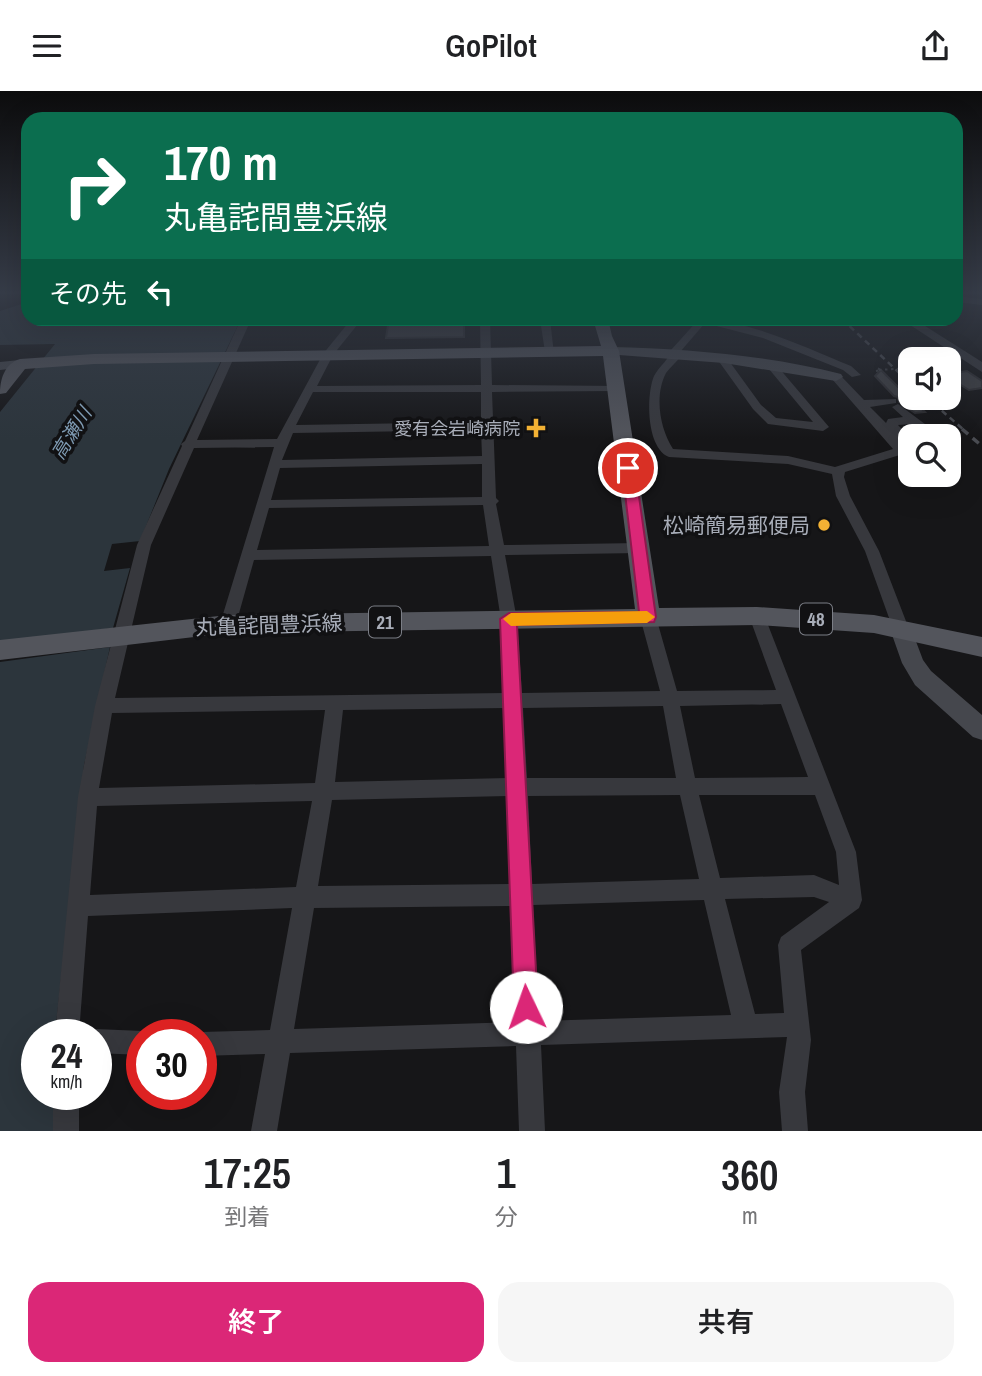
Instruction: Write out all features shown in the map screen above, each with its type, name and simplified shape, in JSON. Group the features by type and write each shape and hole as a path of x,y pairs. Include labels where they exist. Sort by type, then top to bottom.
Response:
{"main road":[{"path":"607,343 617,388 648,617"},
{"path":"611,351 613,343"},
{"path":"0,366 129,357 611,351 720,356 836,377"},
{"path":"0,389 28,364"},
{"name":"48","path":"648,617 757,616 840,620 901,629 982,647"},
{"name":"丸亀詫間豊浜線","path":"0,650 229,624 648,617"},
{"path":"901,629 923,678 982,730"}],"street":[{"path":"68,1019 88,797 104,706 144,545 233,343"},
{"path":"229,624 281,443 328,354 338,343"},
{"path":"486,343 490,501 509,619 514,699 520,895 532,1131"},
{"path":"549,343 550,352"},
{"path":"684,343 660,377 655,406 659,439 669,453 788,460 839,472 898,451"},
{"path":"784,343 847,367 856,375"},
{"path":"943,343 982,368"},
{"path":"720,356 757,407 772,421 823,427 769,363"},
{"path":"836,377 861,404 898,436"},
{"path":"309,389 617,388"},
{"path":"861,404 895,404 916,424"},
{"path":"898,434 891,425 892,422 911,420"},
{"path":"289,429 486,426"},
{"path":"187,445 281,443"},
{"path":"275,464 488,460"},
{"path":"839,472 837,477 843,496 872,551 901,629"},
{"path":"262,504 490,501"},
{"path":"248,555 640,548"},
{"path":"757,616 846,852 851,899"},
{"path":"648,617 670,698 688,787 746,1027"},
{"path":"104,706 789,697"},
{"path":"264,1131 324,791 334,702"},
{"path":"88,797 516,787 822,786"},
{"path":"77,906 304,897 713,891 814,886 851,899"},
{"path":"795,1131 792,1092 799,1041 789,945 851,899"},
{"path":"217,1044 798,1025"},
{"path":"66,1110 66,1131"}],"water":[{"name":"高瀬川","path":"0,343 230,343 169,469 140,541 112,544 104,571 130,568 113,628 0,643 0,412 55,344 0,345"},
{"path":"110,647 84,765 57,1019 21,1019 21,1110 53,1110 53,1131 0,1131 0,662"}],"building":[{"path":"881,370 898,387 898,397 894,396 875,376"},
{"path":"967,371 982,381 982,388 969,390 961,385 961,372"}],"railway":[{"path":"867,343 898,372"},
{"path":"941,410 964,430"},
{"path":"962,429 982,446"}],"slow traffic":[{"path":"511,619 647,617"}],"place":[{"name":"愛有会岩崎病院","path":"536,428"},
{"name":"松崎簡易郵便局","path":"824,525"}],"route":[{"path":"526,1007 509,619 648,617 628,468"}]}
